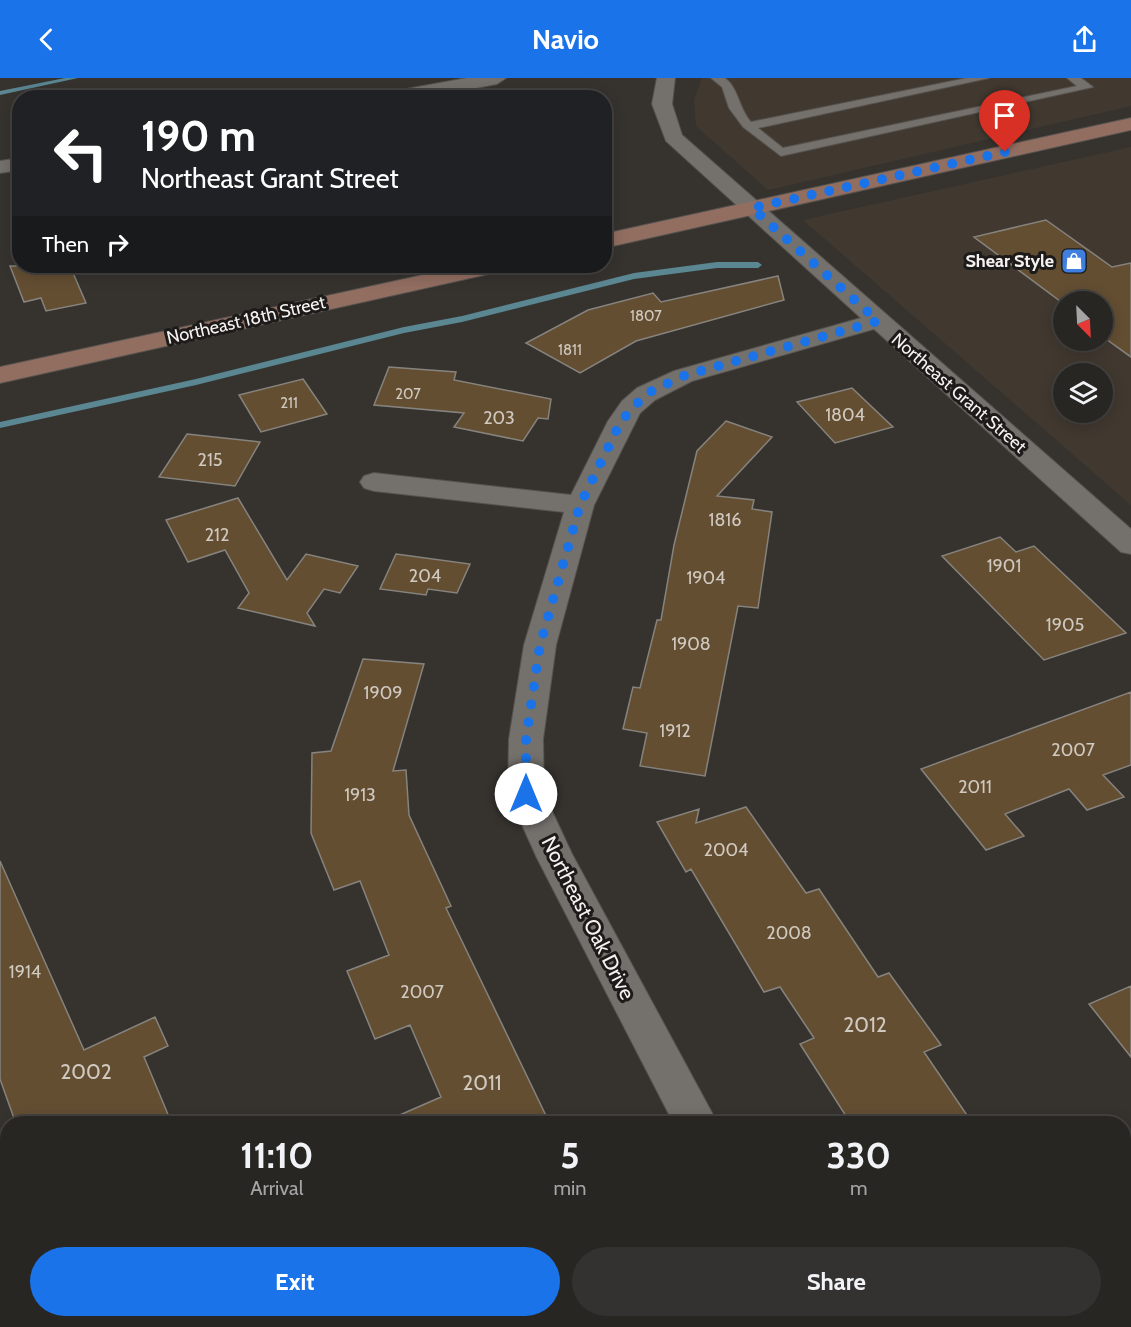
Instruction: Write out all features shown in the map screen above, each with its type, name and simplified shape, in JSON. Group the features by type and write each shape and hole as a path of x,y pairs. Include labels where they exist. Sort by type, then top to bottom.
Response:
{"main road":[{"path":"612,239 1131,124"},
{"name":"Northeast 18th Street","path":"0,375 461,273"}],"street":[{"path":"433,90 497,78"},
{"name":"Northeast Grant Street","path":"666,78 662,104 673,136 1131,545"},
{"name":"Northeast Oak Drive","path":"693,1116 555,858 526,794 526,739 540,645 580,505 621,421 646,394 664,384 706,368 878,321"},
{"path":"374,482 580,505"}],"lane":[{"path":"717,78 727,83 737,112 749,126 782,152 1087,87 1073,78"},
{"path":"749,126 983,78"}],"shaded area":[{"path":"702,78 1131,78 1131,106 768,190 696,126 694,100"},
{"path":"1131,147 1131,505 803,220"}],"building":[{"path":"1046,220 1112,267 1131,263 1131,357 1113,344 1113,291 1053,291 1053,296 974,237"},
{"path":"13,273 73,273 86,303 46,311 41,298 24,302"},
{"path":"778,276 784,300 636,341 580,373 526,343 588,310 653,293 661,302"},
{"path":"389,367 456,372 454,380 551,399 548,419 538,418 523,441 454,427 464,413 374,405"},
{"path":"303,379 327,414 261,432 239,395"},
{"path":"852,388 893,427 835,443 797,402"},
{"path":"726,421 772,437 717,496 754,500 752,509 772,512 758,608 738,606 705,776 640,766 647,733 623,729 633,687 640,688 657,620 661,620 674,545 697,451"},
{"path":"187,434 260,442 235,486 159,477"},
{"path":"238,498 287,580 306,554 358,566 340,593 324,589 307,613 315,626 238,608 249,593 225,550 188,562 166,520"},
{"path":"1000,537 1016,552 1034,546 1126,633 1044,660 942,556"},
{"path":"396,554 470,564 457,593 428,589 426,595 380,589"},
{"path":"363,659 424,664 393,771 406,770 409,815 451,906 446,908 546,1116 397,1116 441,1097 410,1025 375,1039 347,971 389,955 360,881 334,890 311,833 312,753 331,751"},
{"path":"1131,692 1131,765 1103,775 1124,797 1087,810 1069,789 1005,814 1024,836 986,850 921,769"},
{"path":"746,807 806,893 819,889 878,977 889,973 941,1045 924,1052 968,1116 846,1116 800,1044 814,1038 780,987 764,992 691,869 686,872 657,822 699,809 696,823"},
{"path":"0,861 84,1050 155,1017 168,1046 144,1057 169,1116 13,1116 0,1079"},
{"path":"1131,986 1131,1057 1089,1004"}],"waterway":[{"path":"15,90 75,78"},
{"path":"0,93 12,91"},
{"path":"0,425 196,382 634,276 717,265 758,265"}],"place":[{"name":"Shear Style","path":"1074,261"}],"route":[{"path":"526,794 526,739 540,645 580,505 621,421 631,407 646,394 683,376 878,321 752,208 1005,152"}]}
